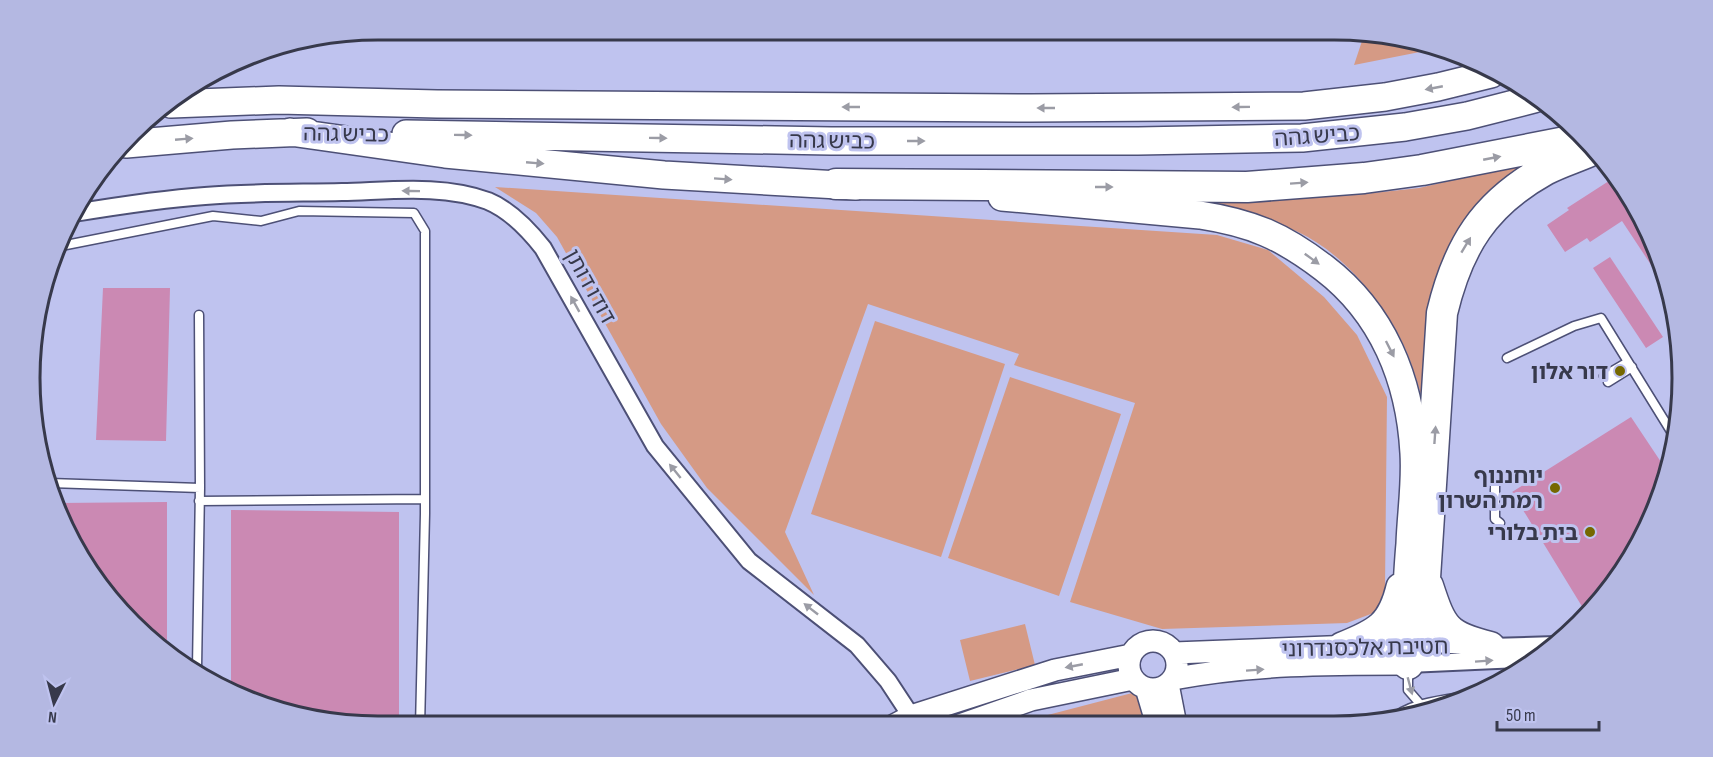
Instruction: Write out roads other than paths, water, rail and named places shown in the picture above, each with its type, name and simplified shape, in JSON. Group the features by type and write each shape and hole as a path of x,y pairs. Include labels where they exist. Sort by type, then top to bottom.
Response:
{"highway":[{"name":"כביש גהה","path":"182,104 279,100 461,104 1020,108 1304,106 1396,95 1485,75"},
{"name":"כביש גהה","path":"135,143 290,132 831,141 1126,141 1302,138 1405,127 1467,116 1527,101"},
{"path":"290,132 468,156 664,175 836,184 1200,215 1231,220 1260,229 1283,240 1335,276 1359,300 1393,354 1410,412 1414,454 1409,545 1410,650"},
{"path":"836,184 1246,187 1364,178 1422,170 1575,140"},
{"path":"1410,650 1425,578 1442,313 1449,284 1459,258 1474,232 1495,206 1546,170 1586,153"},
{"path":"1342,646 1366,636 1389,618 1395,605 1409,545"},
{"path":"1425,578 1441,621 1448,631 1457,637 1490,647"}],"street":[{"name":"דודו דותן","path":"85,211 207,196 395,190 462,194 488,201 505,210 530,231 543,248 655,446 749,561 857,645 888,681 900,716"},
{"path":"986,716 1031,700 1140,683 1161,688 1170,681 1178,664 1174,653 1167,645 1151,641 1143,643 1131,655 1129,663 1140,683 1153,716"},
{"name":"חטיבת אלכסנדרוני","path":"1170,681 1206,673 1314,666 1410,650 1542,645"},
{"name":"חטיבת אלכסנדרוני","path":"1174,653 1342,646 1526,657"},
{"path":"917,716 1055,670 1131,655"},
{"path":"1170,681 1175,716"}],"lane":[{"path":"68,245 213,216 261,221 299,211 414,213 425,231 425,500 420,716"},
{"path":"197,664 200,488 199,315"},
{"path":"1507,358 1574,326 1601,318 1669,428"},
{"path":"1606,379 1630,365"},
{"path":"1495,480 1496,519 1500,523"},
{"path":"57,483 200,488"},
{"path":"199,501 425,500"},
{"path":"1410,650 1408,690 1421,705 1424,704"}],"place":[{"name":"דור אלון","path":"1620,371"},
{"name":"יוחננוף רמת השרון","path":"1555,488"},
{"name":"בית בלורי","path":"1590,532"}]}
